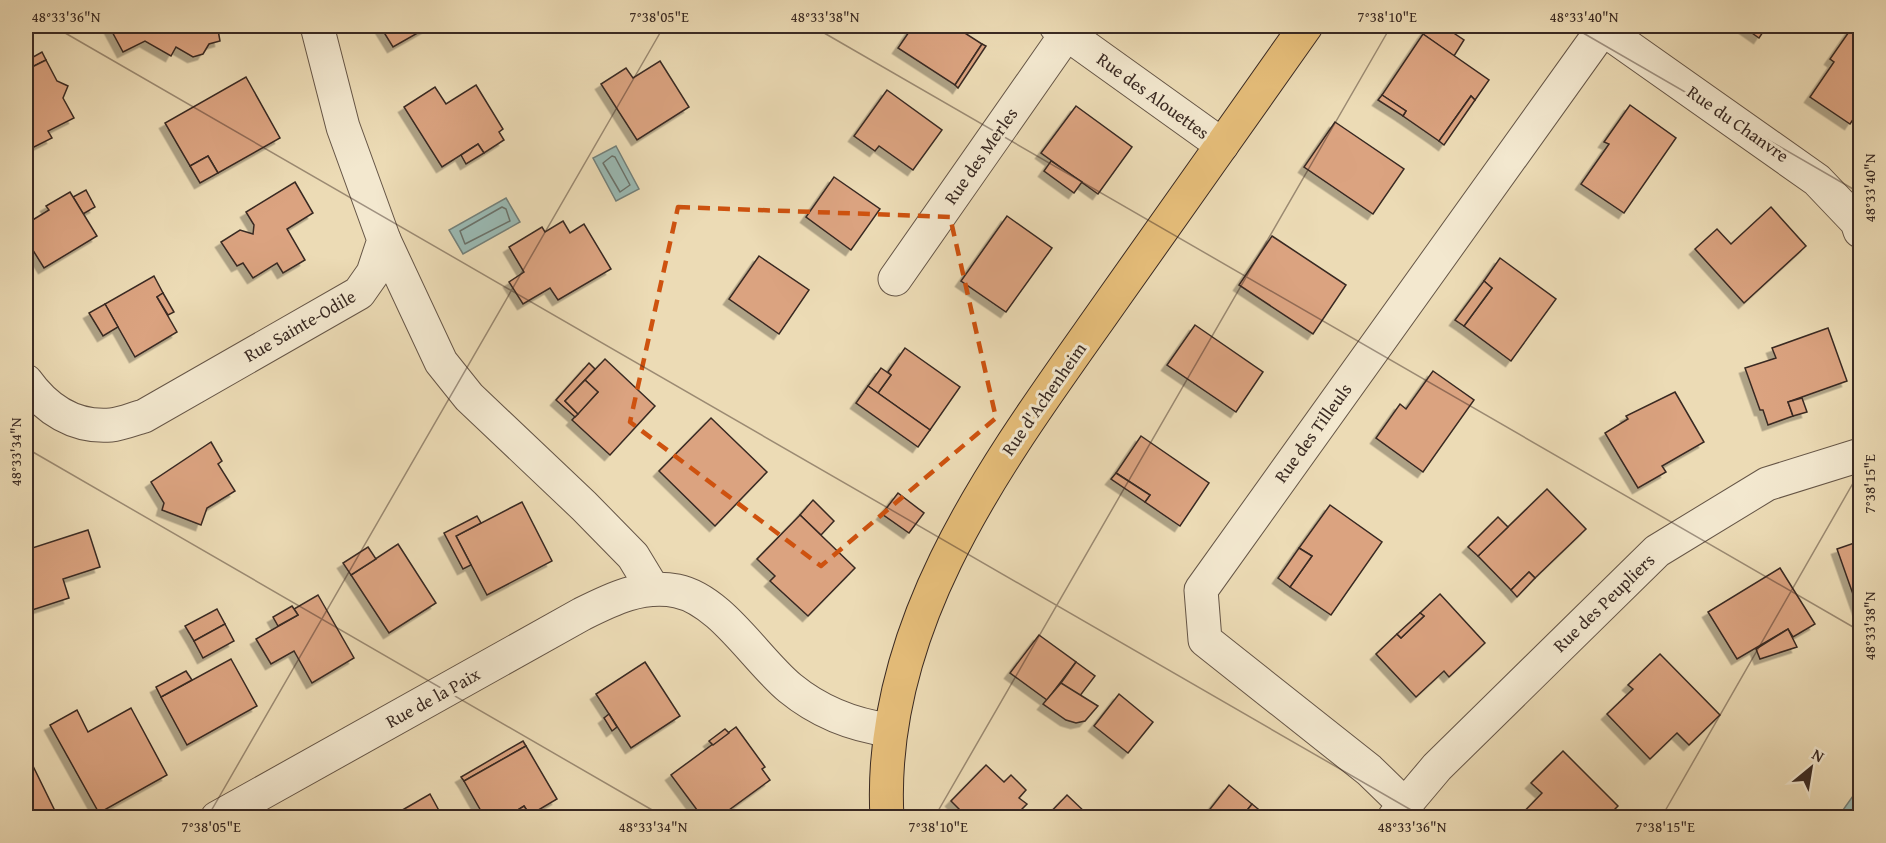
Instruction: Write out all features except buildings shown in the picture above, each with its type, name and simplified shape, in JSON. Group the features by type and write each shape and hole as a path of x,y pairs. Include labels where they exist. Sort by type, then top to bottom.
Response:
{"main road":[{"name":"Rue d'Achenheim","path":"887,818 889,730 914,637 935,580 959,532 1013,441 1306,26"}],"street":[{"path":"317,26 343,127 384,240 441,362 469,397 633,556 653,589"},
{"name":"Rue du Chanvre","path":"1604,27 1818,180 1857,222 1860,231"},
{"name":"Rue des Tilleuls","path":"1399,811 1369,770 1205,640 1201,590 1604,27"},
{"name":"Rue des Alouettes","path":"1061,29 1222,145"},
{"name":"Rue des Merles","path":"895,279 1061,29"},
{"name":"Rue Sainte-Odile","path":"26,381 56,414 81,422 111,425 144,416 359,293 374,273 384,240"},
{"name":"Rue des Peupliers","path":"1399,811 1437,767 1657,551 1767,484 1860,455"},
{"name":"Rue de la Paix","path":"217,818 582,614 622,594 653,589 678,591 699,599 790,688 827,712 865,727 889,730"}],"highlighted area":[{"path":"678,207 950,217 996,418 821,566 630,422"}],"water":[{"path":"616,146 639,189 616,201 593,158"},
{"path":"506,198 520,222 463,254 449,230"},
{"path":"1860,786 1860,817 1838,817"}]}
